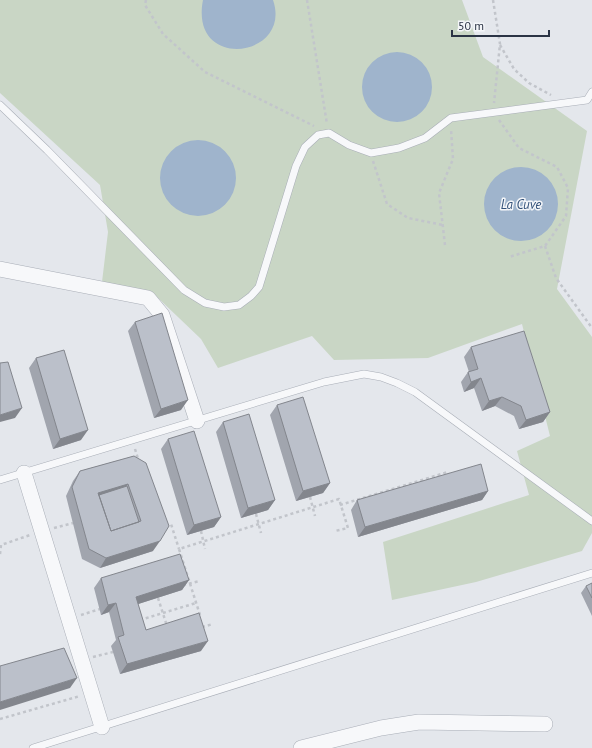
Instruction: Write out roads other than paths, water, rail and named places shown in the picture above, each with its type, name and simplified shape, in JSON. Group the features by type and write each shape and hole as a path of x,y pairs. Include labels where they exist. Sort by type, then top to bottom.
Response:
{"street":[{"path":"0,269 148,298 162,315 197,421"},
{"path":"24,473 102,727"},
{"path":"301,748 381,728 419,722 545,724"}],"lane":[{"path":"0,105 47,150 184,290 205,303 224,307 239,305 258,287 296,166 305,147 318,135 329,133 350,145 371,153 399,148 425,138 451,118 587,100 592,92"},
{"path":"0,480 324,382 364,374 381,376 397,382 414,392 592,521"},
{"path":"33,748 592,573"}],"water":[{"path":"203,0 273,0 275,20 269,35 256,44 240,49 224,47 211,39 203,23"},
{"path":"397,52 416,58 426,68 432,87 426,106 416,116 397,122 378,116 368,106 362,87 368,68 378,58"},
{"path":"191,140 205,140 219,146 230,157 236,171 236,185 233,193 225,205 219,210 205,216 191,216 177,210 166,199 160,185 160,171 166,157 177,146"},
{"name":"La Cuve","path":"521,167 542,173 552,183 558,204 552,225 542,235 521,241 500,235 490,225 484,204 490,183 500,173"}]}
